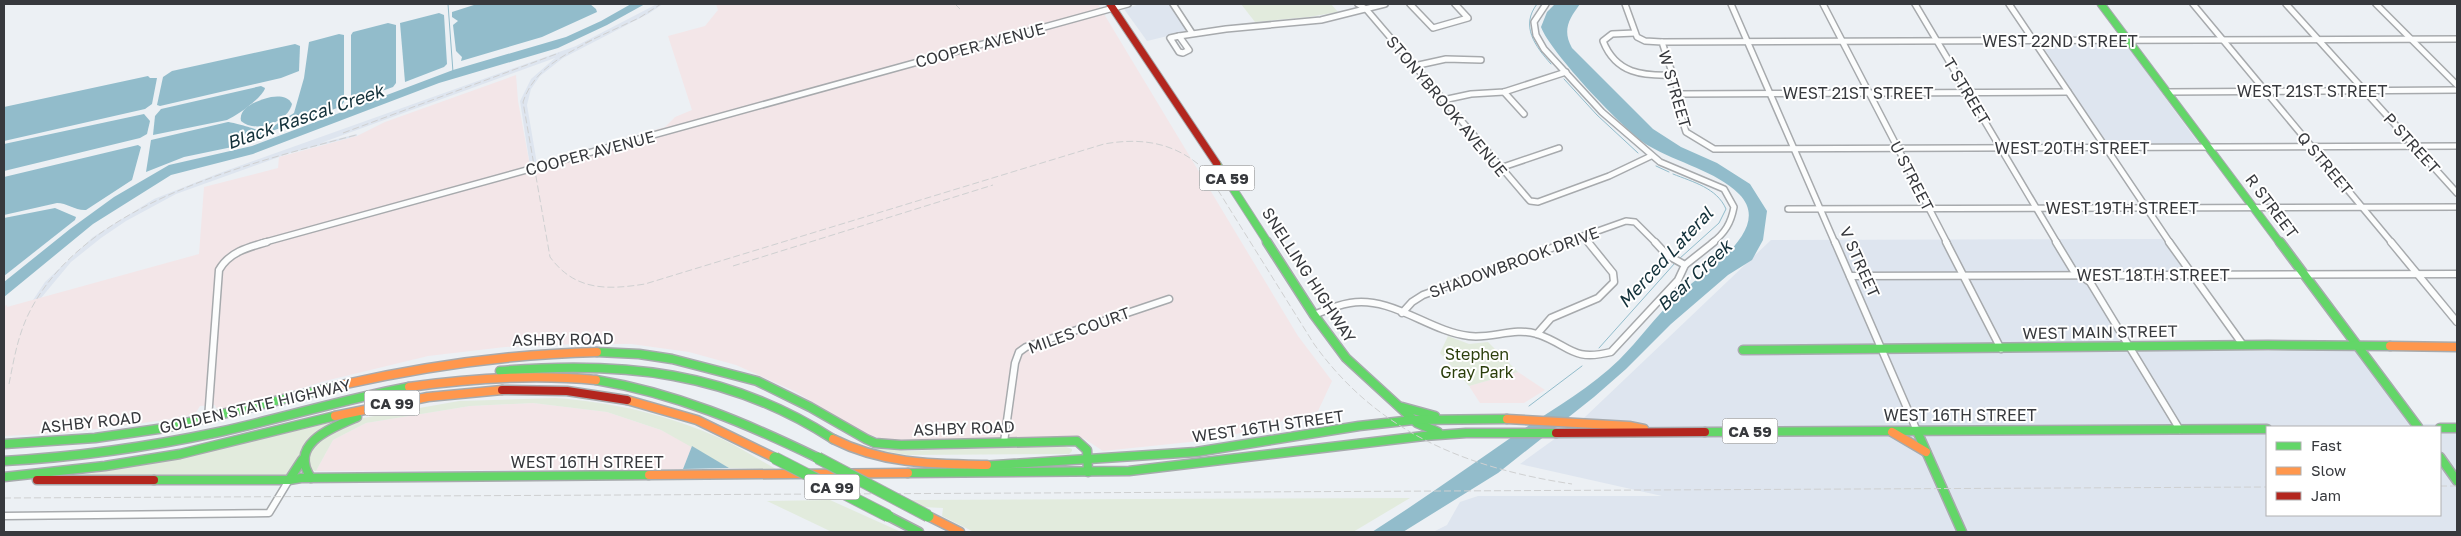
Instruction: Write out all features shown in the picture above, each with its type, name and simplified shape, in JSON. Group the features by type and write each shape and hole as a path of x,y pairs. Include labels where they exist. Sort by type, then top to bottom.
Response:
{"main road":[{"name":"R STREET","path":"2101,4 2417,426"},
{"name":"SNELLING HIGHWAY","path":"1111,6 1185,114 1314,315 1346,358 1382,393 1416,422"},
{"name":"WEST MAIN STREET","path":"1743,350 2130,348 2244,345 2457,347"},
{"name":"ASHBY ROAD","path":"4,444 104,437 208,419 354,382 438,364 518,354 596,352 639,354 672,359 757,380 875,442 912,444 1077,441 1086,448 1088,460"},
{"path":"421,385 490,372 546,366 609,366 654,370 710,382 758,399 795,416 850,448 881,459 919,464 987,465"},
{"name":"GOLDEN STATE HIGHWAY","path":"4,461 75,457 144,447 242,427 364,396 421,385 474,378 546,376 604,380 650,389 713,408 818,458 960,532"},
{"path":"289,480 315,440 330,428 358,416 460,397 517,390"},
{"name":"GOLDEN STATE HIGHWAY","path":"4,478 82,470 167,456 396,402 470,392 517,390 599,395 670,410 726,432 919,532"},
{"path":"1379,424 1392,416 1394,410 1382,393"},
{"name":"CA 59","path":"1398,406 1450,418"},
{"name":"WEST 16TH STREET","path":"886,474 987,465 1206,451 1379,424 1450,418 1629,426 1653,431"},
{"path":"1335,444 1409,432 1416,422"},
{"name":"CA 59","path":"1416,422 1436,432 1466,433"},
{"path":"2441,428 2457,428"},
{"name":"WEST 16TH STREET","path":"4,478 289,480 311,478 1088,472 1184,466 1335,444 1466,433 1630,434 1653,431 2266,429"},
{"path":"1890,431 1926,452"},
{"name":"V STREET","path":"1917,431 1962,532"},
{"path":"2441,458 2457,481"},
{"path":"302,460 303,470 311,478"},
{"path":"1088,460 1088,472"}],"street":[{"name":"COOPER AVENUE","path":"208,419 217,276 220,267 236,253 253,246 1111,6 1128,4"},
{"path":"1173,4 1192,33"},
{"name":"STONYBROOK AVENUE","path":"1358,4 1366,9 1530,202 1538,202 1609,176 1652,156"},
{"path":"1179,36 1192,33 1320,20 1384,4"},
{"path":"1410,4 1432,28 1468,18 1455,4"},
{"path":"1314,315 1353,302 1377,304 1448,331 1481,337 1520,331 1537,334 1564,350 1584,356 1596,357 1611,352 1674,284 1682,264 1717,240 1728,228 1734,215 1732,201 1720,187 1672,168 1652,156 1602,112 1544,49 1536,35 1534,22 1546,4"},
{"path":"1625,4 1635,33 1611,34 1605,37 1603,42 1621,67 1631,74 1673,75"},
{"name":"V STREET","path":"1731,4 1917,431"},
{"name":"U STREET","path":"1823,4 2001,349"},
{"name":"T STREET","path":"1915,4 2073,270 2090,282 2180,430"},
{"path":"2008,4 2190,274 2244,345"},
{"name":"Q STREET","path":"2193,4 2457,322"},
{"name":"P STREET","path":"2286,4 2457,192"},
{"path":"2376,4 2457,85"},
{"name":"W STREET","path":"1635,33 1645,42 1662,42 1679,94 1677,103 1690,136"},
{"name":"WEST 22ND STREET","path":"1662,42 2457,39"},
{"path":"1414,66 1446,59 1481,60"},
{"path":"1443,100 1471,94 1504,92 1566,72"},
{"name":"WEST 21ST STREET","path":"2168,92 2457,90"},
{"path":"1504,92 1524,114"},
{"name":"WEST 21ST STREET","path":"1679,94 2068,92"},
{"name":"WEST 20TH STREET","path":"1690,136 1714,149 2457,146"},
{"path":"1500,168 1559,148"},
{"name":"WEST 19TH STREET","path":"1788,209 2457,207"},
{"name":"SHADOWBROOK DRIVE","path":"1402,313 1412,302 1423,295 1622,222 1631,221 1672,259 1682,264"},
{"path":"1537,334 1551,318 1598,298 1614,282 1614,273 1582,236"},
{"name":"WEST 18TH STREET","path":"1850,276 2457,274"},
{"name":"MILES COURT","path":"1004,442 1014,363 1019,352 1026,347 1168,299"},
{"path":"4,516 269,513 289,480"}],"shaded area":[{"path":"657,4 663,4 648,14 563,58 540,76 531,89 527,105 537,164 530,166 520,101 531,79 555,58 321,143 357,134 357,136 290,153 176,194 126,221 101,238 71,262 41,298 33,300 45,282 93,237 154,199 217,174 576,46"},
{"path":"716,4 1098,4 1298,336 1332,381 1318,411 1219,439 1103,451 1083,438 1071,437 895,440 879,438 863,432 794,391 736,365 689,352 631,344 578,344 505,347 428,356 325,381 251,404 221,409 216,408 215,405 200,406 195,414 173,419 65,433 4,436 4,306 7,305 7,307 199,254 204,187 278,168 279,157 357,136 385,122 516,75 518,101 530,166 665,127 675,117 692,110 668,36 705,26 718,10"},
{"path":"1140,4 1169,4 1186,29 1184,32 1147,41 1124,9"},
{"path":"2126,44 2199,144 2106,143 2042,45"},
{"path":"2162,239 2185,272 2093,280 2136,351 2357,351 2421,424 2457,424 2457,532 1433,532 1447,525 1460,502 1478,496 1662,496 1520,464 1585,417 1771,240"},
{"path":"1518,372 1545,390 1524,403 1480,403 1469,386"},
{"path":"533,403 607,412 661,430 692,446 683,469 316,471 333,440 366,423 470,406"}],"green space":[{"path":"1241,4 1331,4 1338,12 1255,22"},
{"name":"Stephen Gray Park","path":"1448,336 1469,344 1488,342 1518,372 1469,386 1440,353"},
{"path":"555,398 619,406 682,423 722,439 776,469 729,468 661,430 607,412 533,403 470,406 366,423 333,440 316,471 311,470 308,462 311,453 325,438 346,425 363,418 459,401"},
{"path":"333,422 286,476 75,476 172,460"},
{"path":"1061,445 1072,449 1072,451 1069,454 908,455 866,448 908,451"},
{"path":"1410,498 1353,532 974,532 942,516 943,508 922,507 908,500"},
{"path":"830,500 901,532 832,532 767,501"}],"water":[{"path":"477,4 590,4 597,12 542,37 461,61 462,57 456,51 453,25 458,21 452,17 452,12"},
{"path":"631,4 645,4 607,25 558,48 439,83 253,154 171,175 93,224 4,297 4,282 70,229 114,197 169,165 252,146 453,70 566,37 601,21"},
{"path":"1555,4 1580,4 1570,20 1567,30 1567,36 1572,48 1653,129 1681,147 1717,163 1750,184 1767,211 1763,240 1752,260 1728,275 1671,324 1626,369 1594,397 1498,473 1403,532 1372,532 1596,380 1619,360 1677,296 1730,251 1741,237 1748,223 1748,208 1739,194 1730,186 1708,173 1649,146 1623,125 1589,91 1558,54 1541,27 1547,12"},
{"path":"439,13 444,15 447,64 444,67 405,82 400,23"},
{"path":"388,23 396,25 396,83 393,87 354,101 351,99 351,35 353,32"},
{"name":"Black Rascal Creek","path":"339,34 344,35 344,102 340,107 269,132 269,129 294,113 304,78 309,42"},
{"path":"295,44 300,46 299,71 281,78 160,106 157,105 163,77 172,71"},
{"path":"148,76 150,78 157,78 152,104 145,109 4,141 4,107"},
{"path":"261,86 265,88 255,101 227,120 153,135 155,116 161,109"},
{"path":"271,97 283,97 292,104 278,121 262,126 254,126 247,125 241,121 241,116 246,108"},
{"path":"144,114 150,121 147,134 140,138 4,171 4,144"},
{"path":"228,122 264,133 260,139 237,146 184,157 146,172 151,140"},
{"path":"138,145 141,147 132,180 86,210 57,203 4,215 4,177"},
{"path":"55,208 76,217 75,220 4,276 4,218"},
{"path":"692,446 729,468 683,469"}],"waterway":[{"path":"448,4 453,72"},
{"name":"Merced Lateral","path":"1537,4 1532,12 1530,28 1535,43 1551,64"},
{"name":"Merced Lateral","path":"1564,79 1597,115 1638,153"},
{"name":"Merced Lateral","path":"1656,166 1669,172"},
{"name":"Merced Lateral","path":"1673,174 1711,191 1726,209 1719,223 1679,259"},
{"name":"Merced Lateral","path":"1599,348 1675,263"},
{"name":"Merced Lateral","path":"1529,406 1582,366"}],"railway":[{"path":"585,43 639,18 661,4"},
{"path":"955,4 960,9"},
{"path":"592,40 560,58 542,72 534,81 523,102 550,257 560,268 581,282 605,287 645,284 1104,144 1132,141 1159,144 1183,154 1206,171 1314,344 1339,375 1367,401 1396,423 1428,441 1461,456 1496,468 1572,484"},
{"path":"343,133 559,53"},
{"path":"9,384 19,338 30,311 56,273 89,242 129,215 173,193 267,159 356,135"},
{"path":"733,266 993,185"},
{"path":"2441,486 2457,486"},
{"path":"4,498 2266,487"}],"traffic: fast":[{"path":"2101,4 2417,426"},
{"path":"1217,164 1314,315 1346,358 1417,423 1438,432"},
{"path":"1743,350 2268,345 2390,346"},
{"path":"597,352 639,354 672,359 757,381 810,407 875,443 901,445 1077,441 1087,450 1088,472"},
{"path":"500,371 536,368 608,367 678,375 713,383 747,394 787,411 833,439"},
{"path":"596,380 655,391 710,409 818,458"},
{"path":"4,444 95,438 165,428 341,385"},
{"path":"4,461 97,453 158,444 249,425 409,387"},
{"path":"1402,407 1435,416"},
{"path":"4,477 155,459 221,445 335,416"},
{"path":"311,478 304,467 303,457 307,448 315,440 336,426 357,417"},
{"path":"981,466 1196,452 1359,426 1413,420 1507,419"},
{"path":"2441,428 2457,428"},
{"path":"1705,432 2266,429"},
{"path":"1917,431 1962,532"},
{"path":"908,473 1129,471 1424,436 1466,433 1556,433"},
{"path":"775,458 888,516"},
{"path":"818,458 928,516"},
{"path":"2441,458 2457,481"},
{"path":"154,480 289,480 302,460"},
{"path":"289,480 301,478 649,475"},
{"path":"888,516 919,532"}],"traffic: slow":[{"path":"2390,346 2457,347"},
{"path":"341,385 405,371 468,361 500,357 597,352"},
{"path":"409,387 479,378 525,376 596,380"},
{"path":"335,416 428,397 502,390"},
{"path":"627,400 697,420 775,458"},
{"path":"1507,419 1629,426 1644,429"},
{"path":"1892,432 1926,452"},
{"path":"833,439 870,455 889,459 927,464 987,465"},
{"path":"649,475 908,473"},
{"path":"928,516 960,532"}],"traffic: jam":[{"path":"1110,4 1217,164"},
{"path":"502,390 567,391 627,400"},
{"path":"1556,433 1705,432"},
{"path":"37,480 154,480"}],"water label":[{"name":"Bear Creek","path":"1694,275"}]}
